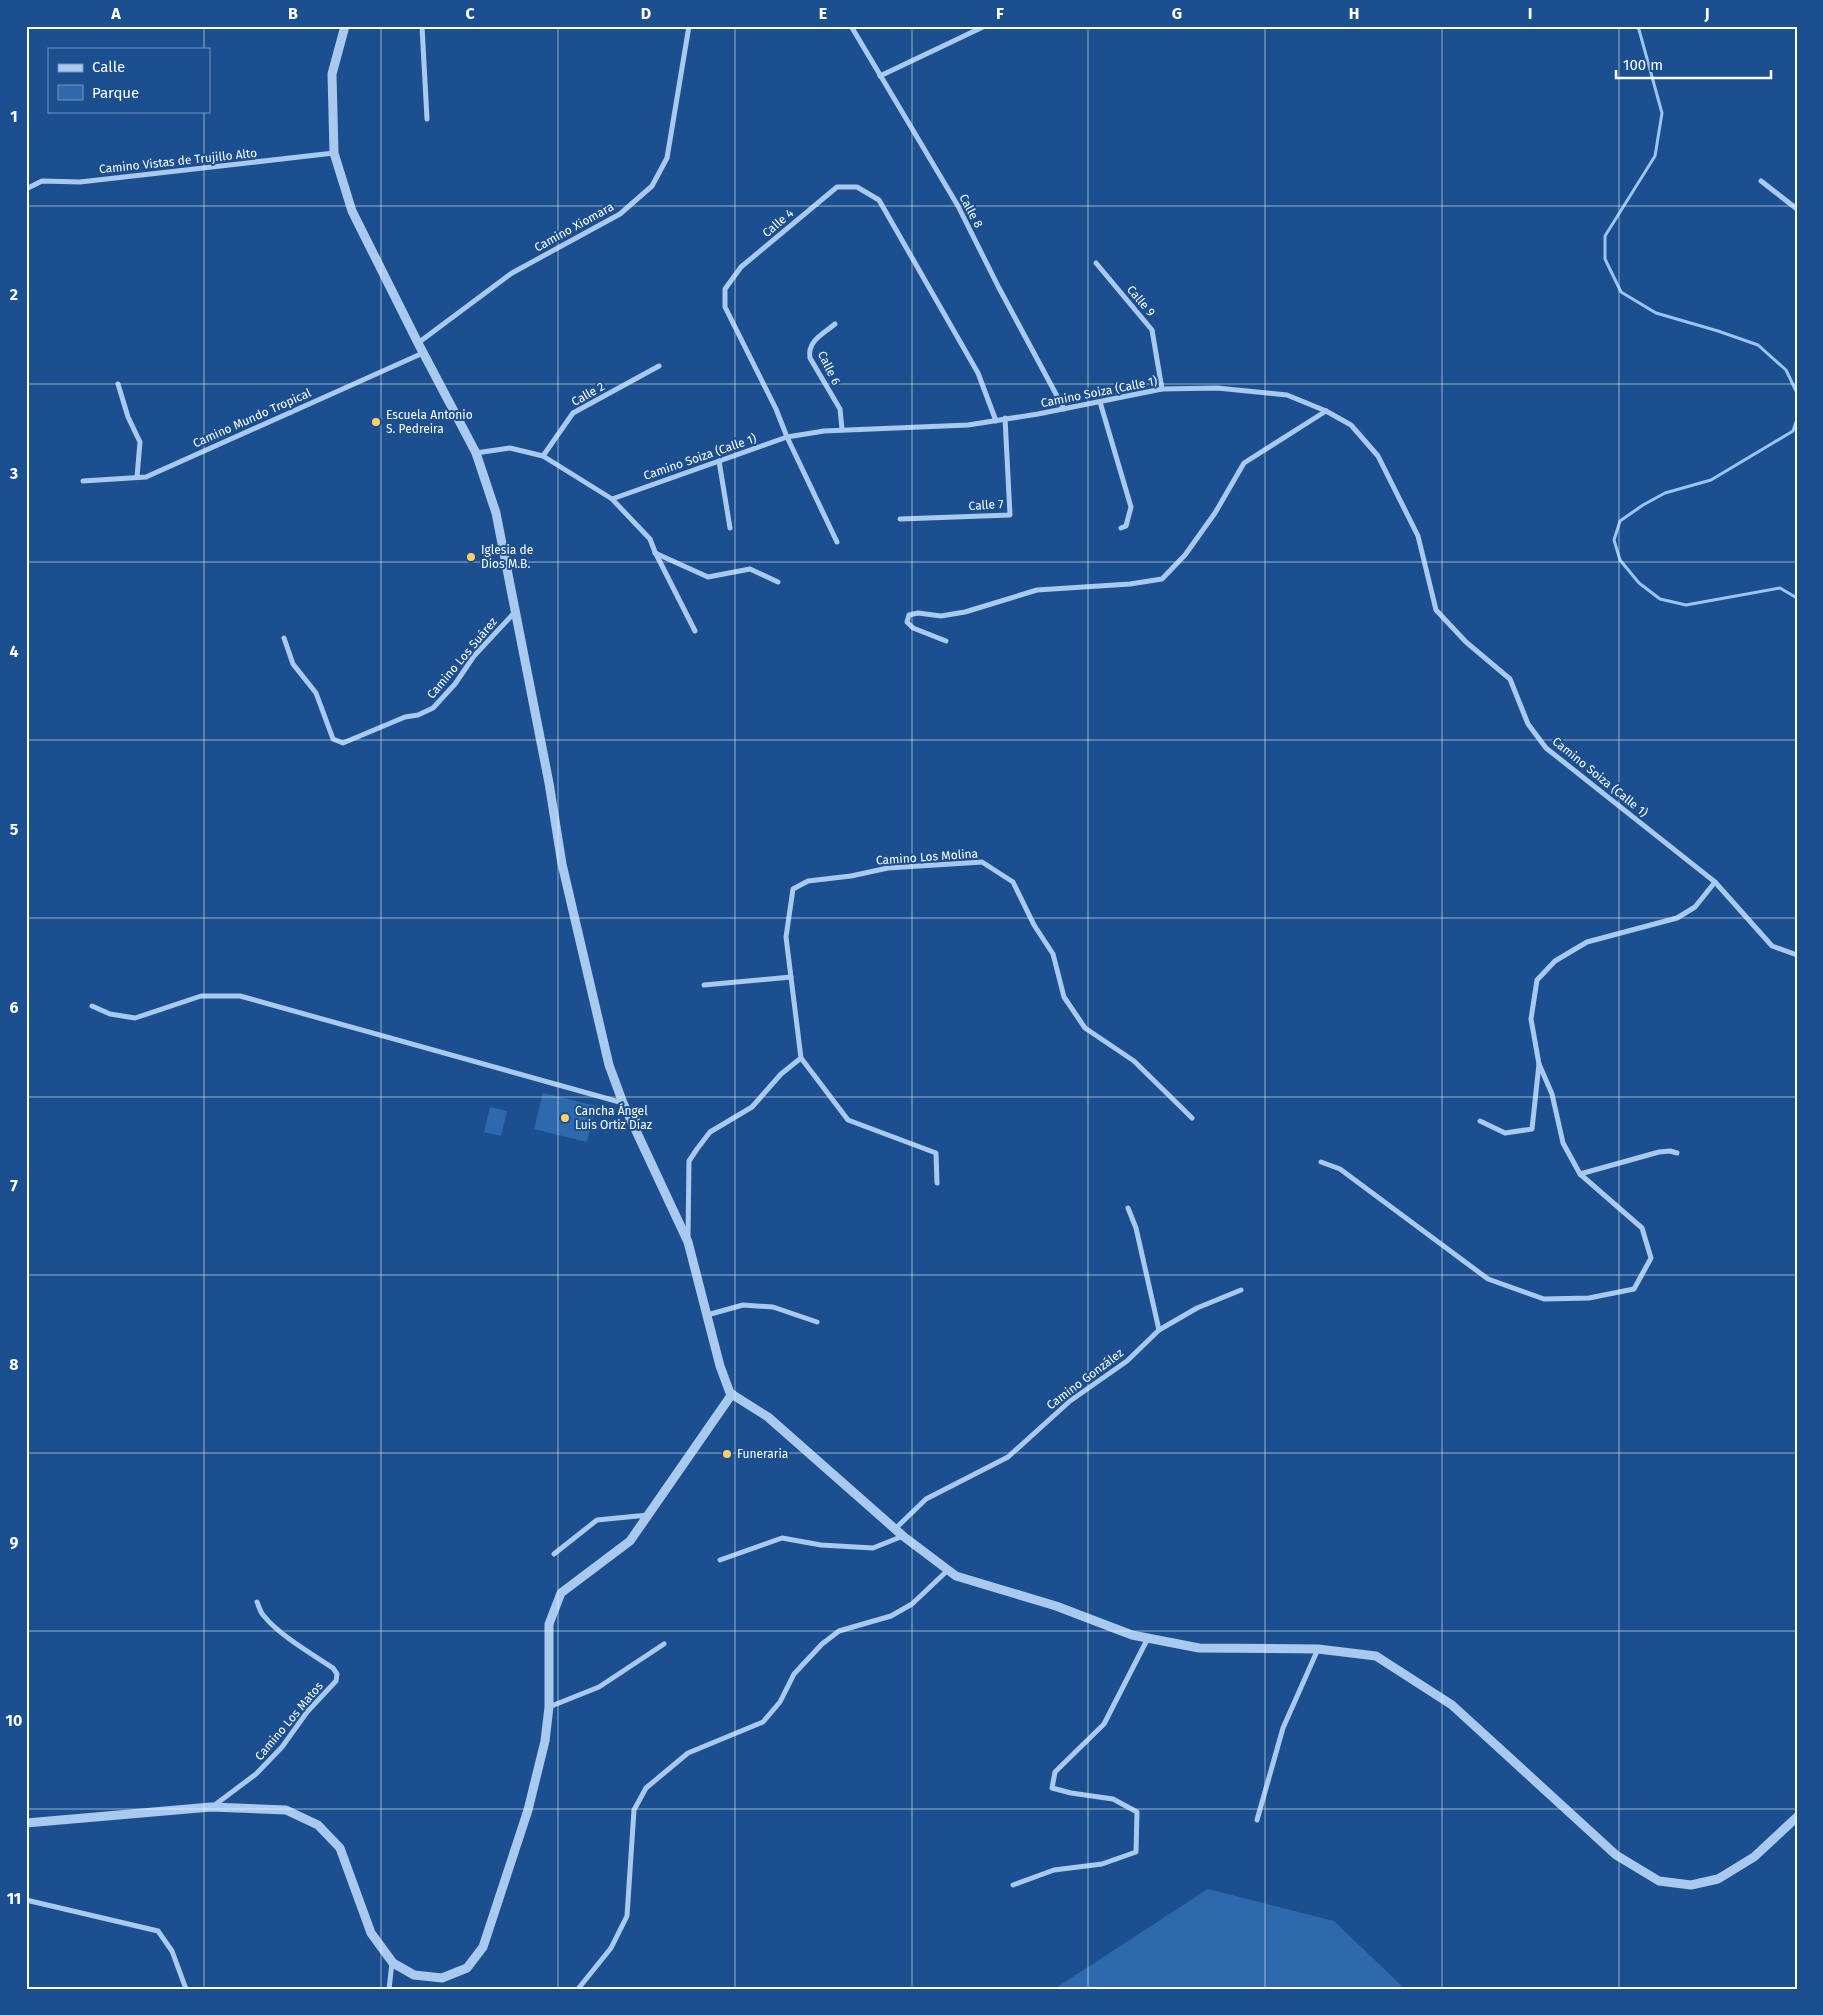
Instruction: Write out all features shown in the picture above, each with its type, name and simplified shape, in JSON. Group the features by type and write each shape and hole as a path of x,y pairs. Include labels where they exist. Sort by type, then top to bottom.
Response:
{"street":[{"path":"345,26 332,74 334,153 352,211 476,453 496,513 549,783 562,864 609,1065 623,1103 688,1242 720,1366 732,1394 768,1417 895,1530 956,1576 1056,1606 1132,1635 1200,1648 1318,1650 1376,1656 1452,1705 1616,1856 1659,1881 1691,1885 1718,1879 1754,1857 1797,1816"},
{"path":"422,26 427,119"},
{"name":"Camino Xiomara","path":"418,343 512,273 620,214 652,186 667,158 689,26"},
{"name":"Calle 8","path":"851,26 958,206 999,288 1064,409"},
{"path":"880,76 985,26"},
{"name":"Camino Vistas de Trujillo Alto","path":"26,189 42,181 80,182 334,153"},
{"path":"1761,181 1797,209"},
{"name":"Calle 4","path":"837,542 787,437 776,408 725,307 725,289 741,267 837,187 857,187 879,200 978,373 996,420"},
{"name":"Calle 9","path":"1096,263 1152,330 1162,389"},
{"name":"Calle 6","path":"835,324 811,344 809,353 810,358 840,409 842,430"},
{"name":"Camino Mundo Tropical","path":"83,481 146,477 424,353"},
{"name":"Calle 2","path":"543,456 573,413 659,366"},
{"path":"118,384 128,417 140,442 137,477"},
{"name":"Camino Soiza (Calle 1)","path":"612,499 787,437 824,430 968,424 1064,409 1162,389 1217,388 1287,395 1326,411 1351,425 1378,456 1418,536 1436,610 1466,642 1510,679 1528,724 1546,748 1715,882 1772,946 1797,955"},
{"path":"1100,402 1131,507 1126,526 1121,528"},
{"path":"946,641 913,628 907,622 910,615 918,613 941,616 965,612 1037,590 1130,584 1162,579 1185,555 1215,513 1244,463 1326,411"},
{"name":"Calle 7","path":"900,519 1010,515 1005,418"},
{"path":"476,453 510,448 543,456 612,499 650,539 695,631"},
{"path":"719,461 730,528"},
{"path":"655,552 708,577 750,569 778,582"},
{"name":"Camino Los Suárez","path":"284,638 293,664 316,693 333,739 342,743 405,716 418,715 433,708 454,684 474,656 515,612"},
{"name":"Camino Los Molina","path":"801,1058 786,937 793,889 808,881 851,876 888,868 982,862 1013,882 1034,925 1053,954 1064,997 1085,1028 1134,1061 1192,1118"},
{"path":"1321,1162 1340,1169 1488,1279 1544,1299 1588,1298 1634,1289 1651,1258 1642,1228 1580,1174 1563,1143 1552,1094 1539,1064 1531,1019 1537,980 1554,961 1587,942 1677,918 1695,908 1715,882"},
{"path":"704,986 791,977"},
{"path":"92,1006 110,1014 135,1018 201,996 240,996 623,1103"},
{"path":"688,1242 689,1161 710,1132 752,1107 781,1074 801,1058 848,1120 936,1153 936,1184"},
{"path":"1480,1121 1505,1133 1532,1129 1539,1064"},
{"path":"1580,1174 1659,1152 1670,1151 1677,1153"},
{"path":"1128,1208 1136,1228 1159,1330"},
{"name":"Camino González","path":"895,1530 926,1499 1008,1457 1070,1401 1127,1361 1159,1330 1197,1308 1240,1290"},
{"path":"707,1315 743,1305 773,1307 817,1322"},
{"path":"26,1823 212,1807 286,1810 318,1825 340,1848 371,1933 392,1962 414,1975 442,1978 467,1968 483,1947 528,1810 545,1741 549,1706 549,1624 561,1593 630,1541 732,1394"},
{"path":"554,1554 597,1520 648,1515"},
{"path":"720,1560 782,1538 821,1545 873,1548 903,1536"},
{"path":"578,1989 611,1948 627,1916 634,1810 646,1788 688,1753 763,1722 780,1702 794,1674 822,1644 839,1631 890,1616 912,1604 948,1570"},
{"name":"Camino Los Matos","path":"212,1807 256,1774 282,1747 307,1712 336,1681 337,1674 334,1668 297,1644 274,1626 263,1615 257,1602"},
{"path":"1012,1885 1054,1870 1102,1864 1136,1852 1137,1812 1113,1799 1071,1793 1052,1788 1055,1772 1104,1724 1148,1638"},
{"path":"549,1706 599,1687 664,1644"},
{"path":"1257,1820 1283,1728 1318,1650"},
{"path":"26,1900 158,1931 172,1951 186,1989"},
{"path":"389,1989 392,1962"}],"green space":[{"name":"Cancha Ángel Luis Ortiz Díaz","path":"543,1093 596,1106 587,1142 534,1129"},
{"path":"490,1107 507,1111 501,1136 484,1132"},
{"path":"1208,1889 1334,1921 1405,1989 1054,1989"}],"waterway":[{"path":"1638,26 1662,113 1655,156 1605,236 1605,259 1621,292 1656,313 1758,345 1786,370 1797,393"},
{"path":"1797,419 1793,431 1711,480 1665,493 1643,505 1620,521 1614,540 1620,560 1639,583 1660,599 1686,605 1780,588 1797,598"}],"place":[{"name":"Escuela Antonio S. Pedreira","path":"376,422"},
{"name":"Iglesia de Dios M.B.","path":"471,557"},
{"name":"Cancha Ángel Luis Ortiz Díaz","path":"565,1118"},
{"name":"Funeraria","path":"727,1454"}]}
